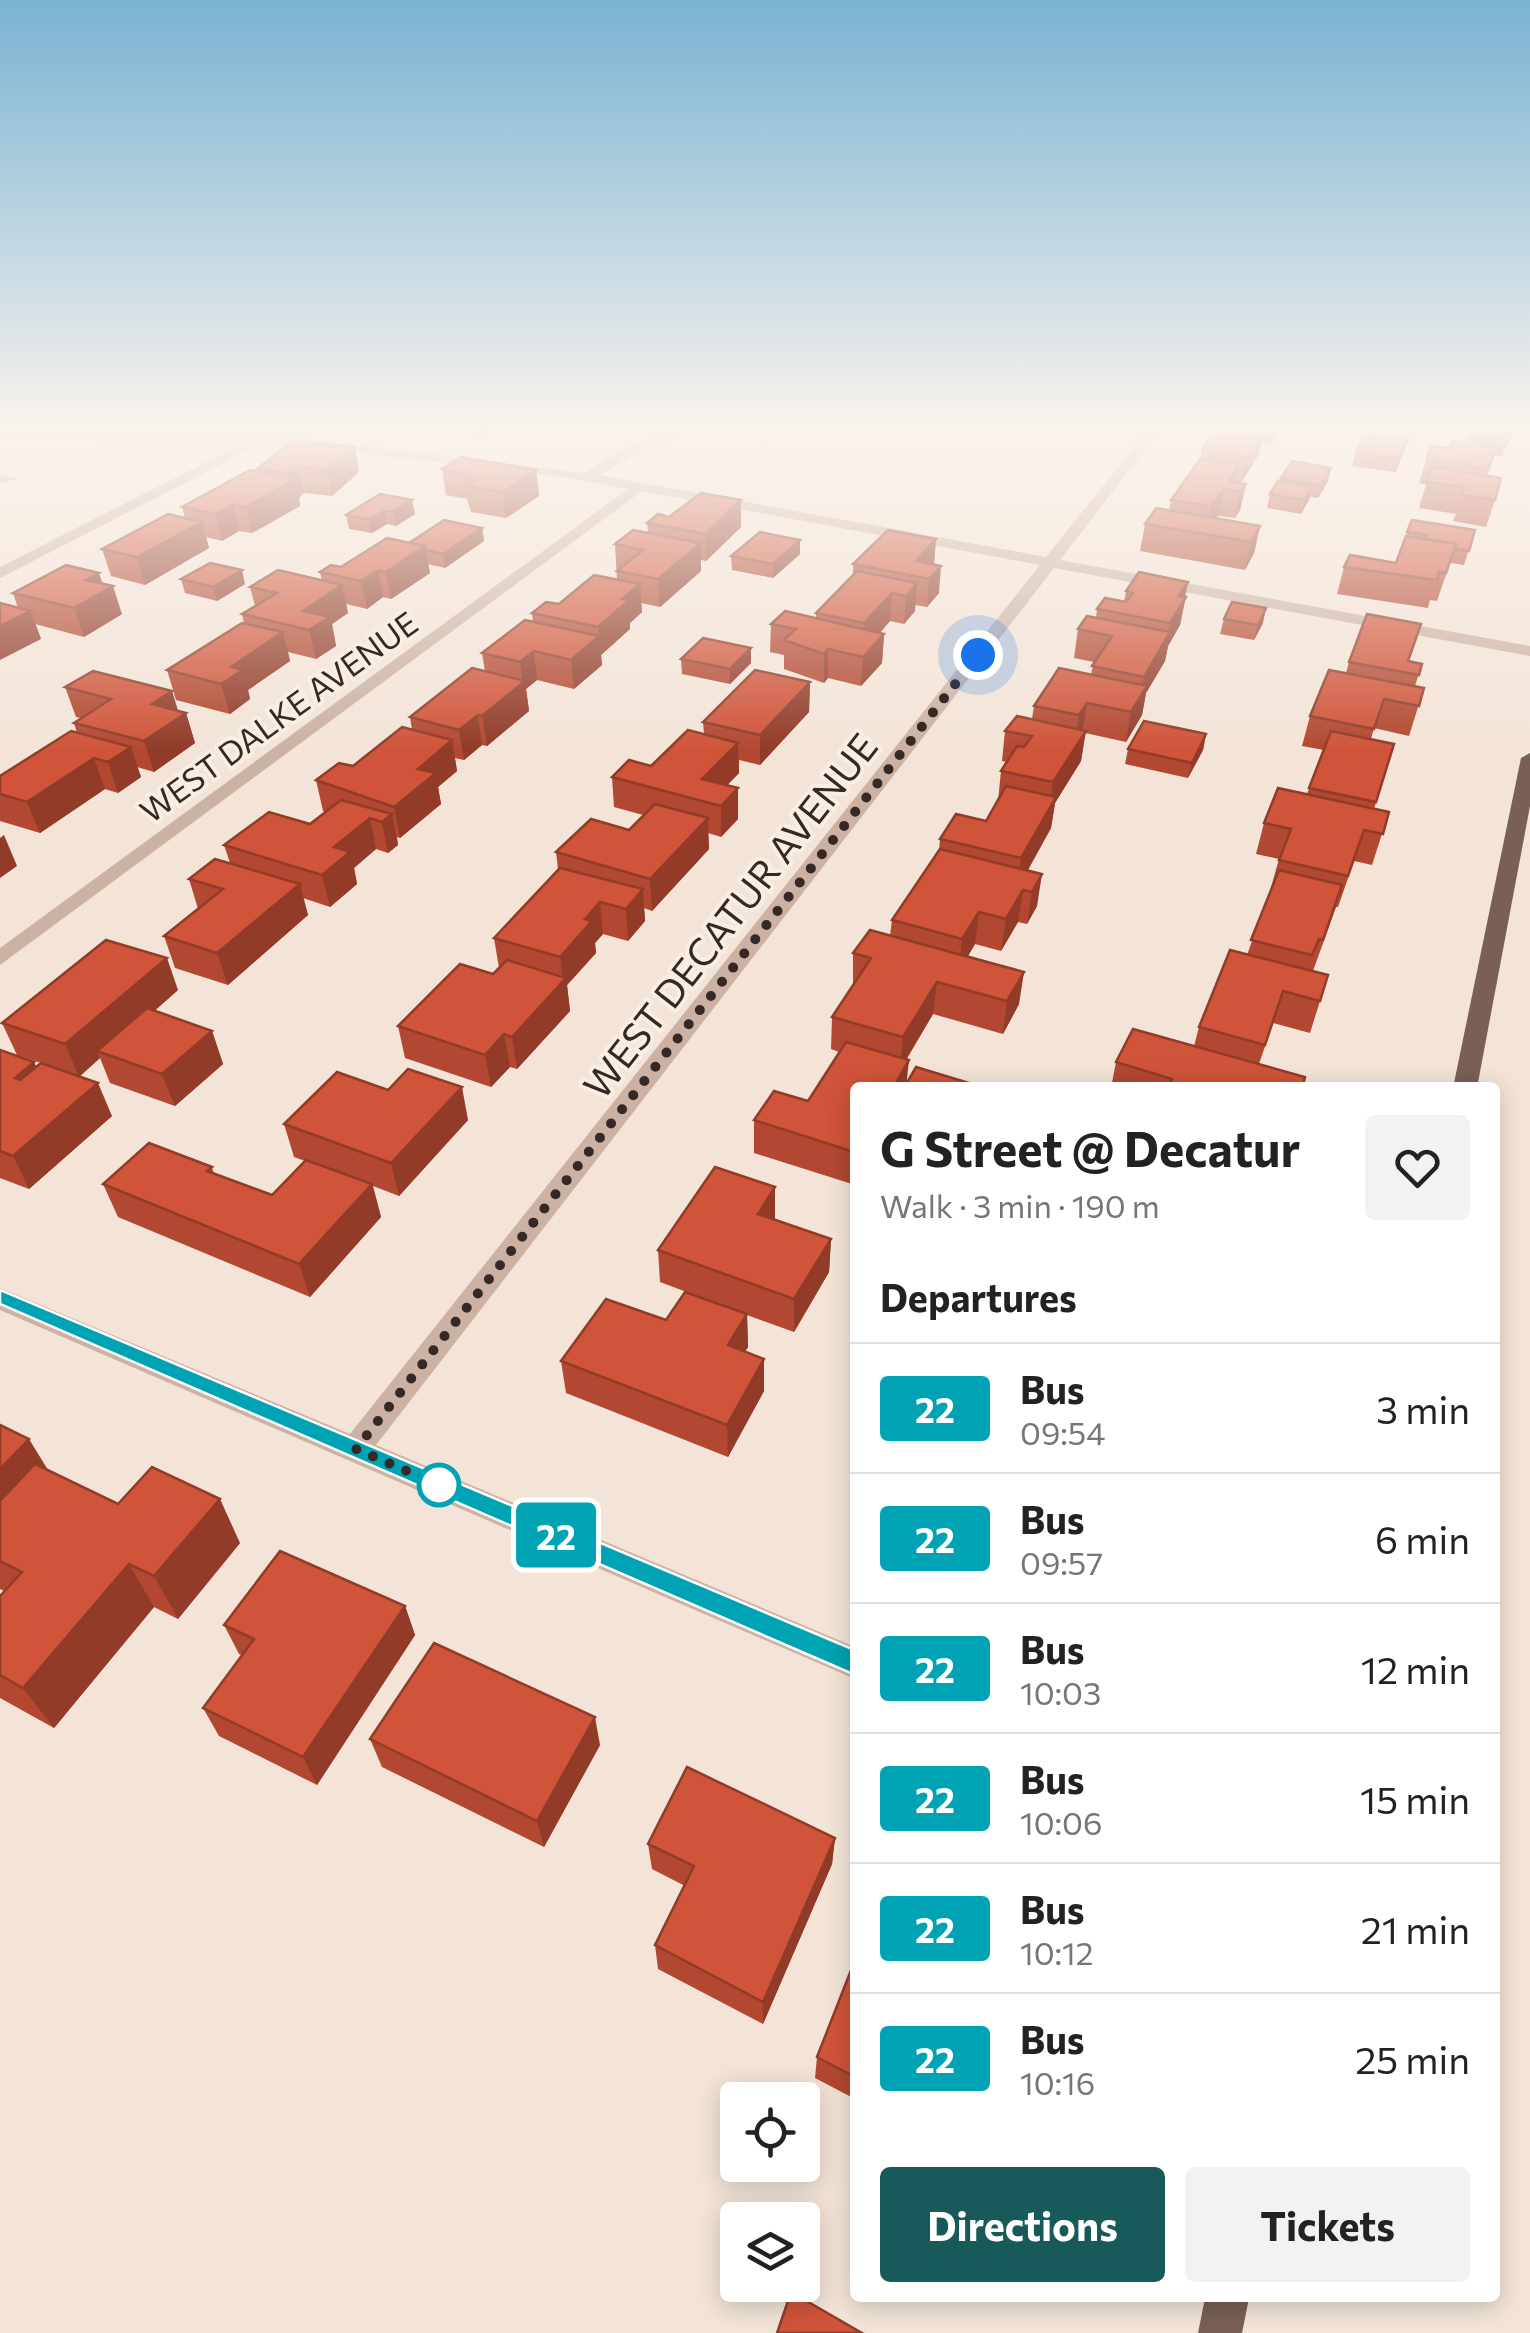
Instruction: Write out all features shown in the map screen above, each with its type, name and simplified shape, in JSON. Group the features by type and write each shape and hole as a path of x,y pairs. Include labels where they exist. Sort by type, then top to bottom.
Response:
{"main road":[{"path":"1465,1082 1530,758"},
{"path":"1220,2333 1226,2302"}],"street":[{"path":"0,573 76,534"},
{"name":"WEST DALKE AVENUE","path":"0,958 576,534"},
{"path":"889,534 1530,651"},
{"name":"WEST DECATUR AVENUE","path":"356,1449 1072,534"},
{"path":"0,1298 850,1661"}],"building":[{"path":"131,534 180,534 137,557 102,549"},
{"path":"423,534 473,534 443,554 409,543"},
{"path":"628,534 653,534 701,543 658,579 617,571 643,550 615,544"},
{"path":"758,534 800,540 773,564 731,556"},
{"path":"884,534 909,534 936,539 916,561 941,566 929,579 853,564"},
{"path":"1203,534 1256,534 1251,542"},
{"path":"1419,534 1474,534 1469,551 1455,549 1456,544 1425,539 1426,535"},
{"path":"1406,536 1456,544 1446,573 1439,572 1437,580 1344,567 1350,555 1396,563"},
{"path":"387,538 425,546 386,572 378,570 361,581 320,572 331,565 341,567"},
{"path":"210,563 242,570 213,587 181,579"},
{"path":"66,565 99,573 86,580 113,586 74,608 13,593"},
{"path":"278,570 342,585 303,611 330,617 309,630 242,614 277,593 250,587"},
{"path":"857,571 917,583 906,596 892,593 864,623 816,613"},
{"path":"1139,572 1188,582 1179,596 1186,597 1170,623 1097,609 1105,598 1126,602 1133,593 1126,591"},
{"path":"594,575 640,584 622,599 629,600 598,627 532,613 546,602 559,604"},
{"path":"1232,602 1266,608 1258,625 1224,619"},
{"path":"0,603 31,611 0,626"},
{"path":"785,611 884,634 863,657 828,649 824,654 784,640 796,629 771,624"},
{"path":"1367,614 1421,624 1408,661 1422,664 1419,675 1349,662"},
{"path":"1087,616 1170,632 1144,677 1092,666 1112,636 1078,629"},
{"path":"525,620 599,636 571,660 534,651 520,662 482,653"},
{"path":"242,623 283,632 231,667 243,670 221,684 167,670"},
{"path":"703,638 751,648 730,669 681,659"},
{"path":"472,668 525,681 459,730 410,717"},
{"path":"1059,668 1147,686 1131,712 1087,703 1079,715 1034,706"},
{"path":"755,670 810,682 760,735 703,722"},
{"path":"1329,670 1424,688 1419,706 1384,699 1374,729 1310,716"},
{"path":"93,671 172,691 152,704 186,713 144,741 74,723 111,699 65,687"},
{"path":"1017,716 1086,731 1053,782 1001,771 1017,746 1024,747 1032,736 1005,731"},
{"path":"1144,721 1206,734 1192,763 1128,749"},
{"path":"402,727 452,740 418,769 436,773 394,807 316,780 339,763 353,766"},
{"path":"688,730 738,743 702,779 738,788 721,806 612,777 629,760 651,766"},
{"path":"71,731 131,747 108,762 94,758 27,802 0,794 0,776"},
{"path":"1331,731 1394,744 1376,802 1309,788"},
{"path":"1006,786 1056,797 1021,858 940,839 956,814 986,821"},
{"path":"1278,788 1389,812 1383,834 1364,830 1348,876 1279,860 1291,829 1264,823"},
{"path":"341,800 392,814 382,822 370,818 334,847 350,852 322,875 224,845 269,812 310,824"},
{"path":"655,804 708,818 650,879 556,852 591,819 629,830"},
{"path":"940,849 1042,874 1032,892 1023,890 1006,919 979,912 962,939 892,920"},
{"path":"215,859 300,884 217,953 164,936 223,889 189,879"},
{"path":"560,868 643,889 626,909 600,902 585,919 592,921 560,957 494,938"},
{"path":"1279,870 1342,885 1323,940 1319,939 1312,955 1251,940"},
{"path":"870,930 1024,972 1007,1001 937,982 903,1037 832,1017 871,958 853,953"},
{"path":"106,940 167,958 65,1044 2,1023"},
{"path":"1230,950 1328,975 1320,1001 1283,991 1265,1045 1199,1027"},
{"path":"507,960 566,978 512,1037 504,1034 485,1055 398,1026 460,964 493,974"},
{"path":"147,1008 212,1031 162,1074 97,1051"},
{"path":"1133,1029 1305,1077 1304,1082 1171,1082 1172,1079 1116,1062"},
{"path":"846,1042 909,1060 896,1082 850,1082 850,1151 754,1120 774,1091 808,1101"},
{"path":"0,1050 34,1062 15,1078 20,1080 41,1063 98,1083 13,1156 0,1151"},
{"path":"916,1067 966,1082 907,1082"},
{"path":"408,1069 462,1087 391,1163 284,1124 337,1072 388,1090"},
{"path":"149,1143 212,1167 207,1171 272,1195 306,1160 372,1184 299,1264 103,1184"},
{"path":"715,1167 775,1187 758,1214 831,1239 794,1299 658,1250"},
{"path":"685,1292 747,1314 728,1345 764,1359 727,1425 561,1361 606,1299 666,1320"},
{"path":"0,1425 29,1439 0,1469"},
{"path":"35,1464 118,1504 152,1467 220,1499 154,1576 129,1564 23,1688 0,1675 0,1596 22,1572 0,1561 0,1501"},
{"path":"280,1551 405,1606 303,1757 203,1708 254,1639 224,1625"},
{"path":"434,1643 595,1717 537,1821 370,1739"},
{"path":"687,1767 835,1838 763,2002 655,1945 694,1866 648,1844"},
{"path":"850,1973 850,2074 817,2057"},
{"path":"788,2302 808,2302 862,2333 777,2333"}],"bus line":[{"name":"22","path":"0,1298 850,1661"}],"route":[{"path":"439,1485 356,1449 978,655"}]}
